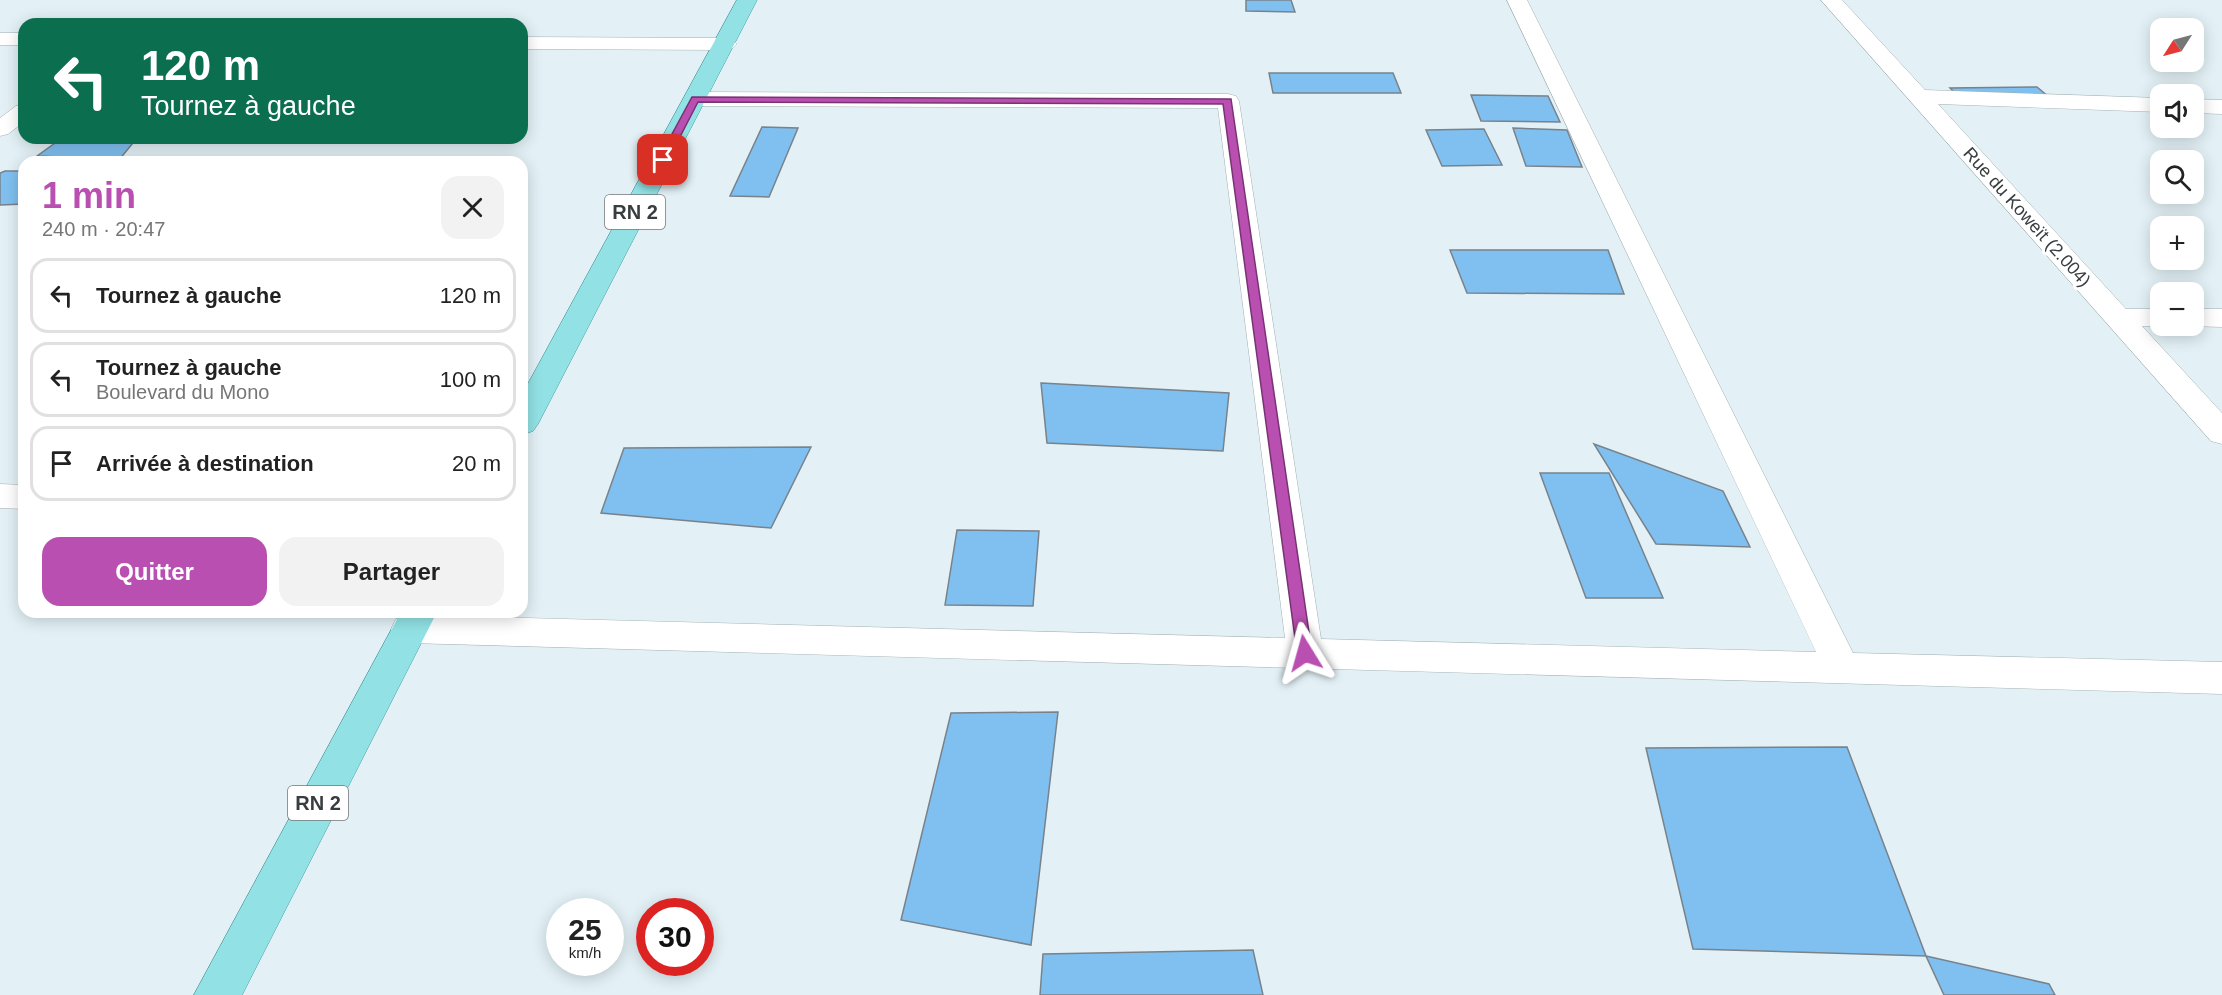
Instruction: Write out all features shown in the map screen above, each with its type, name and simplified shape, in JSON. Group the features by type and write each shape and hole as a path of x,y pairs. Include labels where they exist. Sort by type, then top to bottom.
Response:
{"main road":[{"name":"RN 2","path":"528,413 726,44 747,0"},
{"name":"RN 2","path":"217,995 414,621"}],"street":[{"path":"1517,0 1842,668"},
{"name":"Rue du Koweït (2.004)","path":"1831,0 2222,433"},
{"path":"0,39 18,39"},
{"path":"528,43 726,44"},
{"path":"1919,98 2150,105"},
{"path":"695,99 1228,101 1305,653"},
{"path":"2204,106 2222,106"},
{"path":"0,129 18,116"},
{"path":"2117,317 2150,318"},
{"path":"2204,318 2222,318"},
{"path":"0,496 18,497"},
{"path":"414,621 1305,653 2222,678"}],"building":[{"path":"1246,0 1291,0 1295,12 1246,11"},
{"path":"1269,73 1393,73 1401,93 1273,93"},
{"path":"2037,87 2049,97 1960,98 1950,88"},
{"path":"1471,95 1548,96 1560,122 1481,121"},
{"path":"762,127 798,128 769,197 730,196"},
{"path":"1513,128 1567,130 1582,167 1526,166"},
{"path":"1484,129 1502,165 1442,166 1426,130"},
{"path":"54,144 132,144 122,156 37,156"},
{"path":"18,171 18,204 0,205 0,173"},
{"path":"1450,250 1608,250 1624,294 1467,293"},
{"path":"1041,383 1229,393 1223,451 1047,443"},
{"path":"1594,444 1723,491 1750,547 1656,544"},
{"path":"811,447 771,528 601,513 624,448"},
{"path":"1540,473 1609,473 1663,598 1586,598"},
{"path":"957,530 1039,531 1033,606 945,605"},
{"path":"1058,712 1031,945 901,920 951,713"},
{"path":"1847,747 1926,956 1693,949 1646,748"},
{"path":"1253,950 1263,995 1040,995 1043,954"},
{"path":"1926,956 2049,984 2055,995 1944,995"}],"route":[{"path":"663,160 695,99 1228,101 1305,653"}]}
